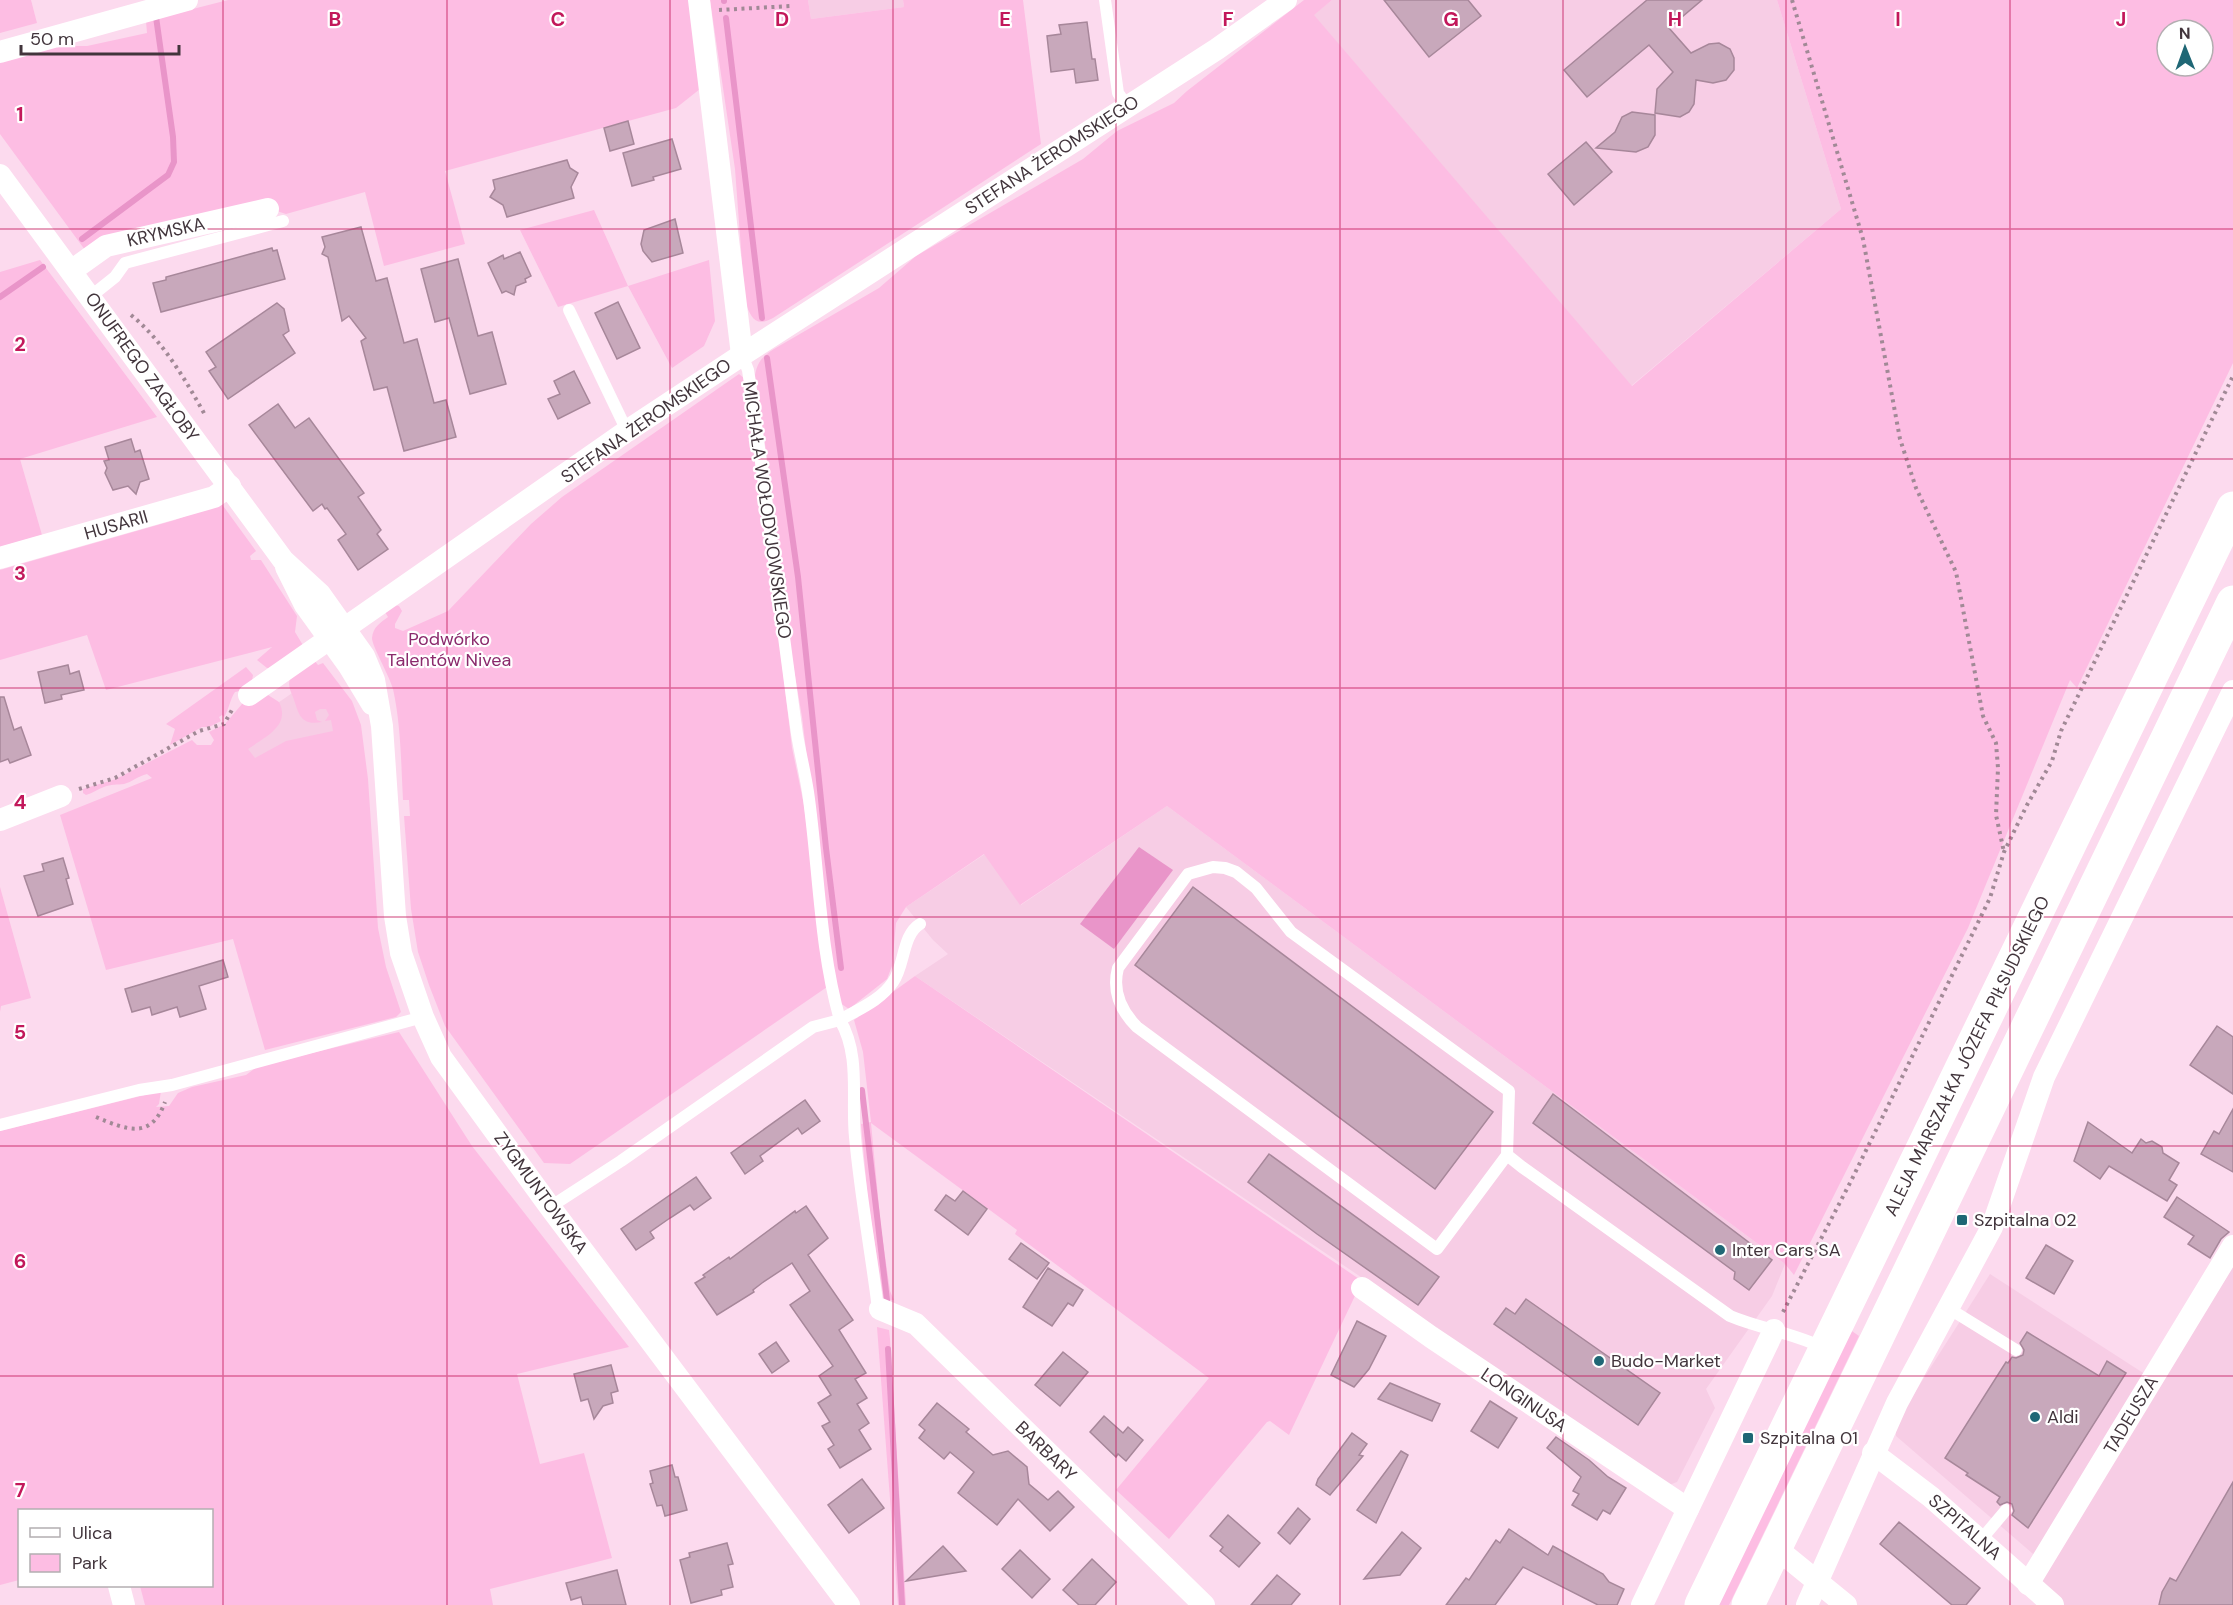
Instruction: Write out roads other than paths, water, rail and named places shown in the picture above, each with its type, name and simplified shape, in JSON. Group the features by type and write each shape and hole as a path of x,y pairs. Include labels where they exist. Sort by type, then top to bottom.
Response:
{"main road":[{"name":"ALEJA MARSZAŁKA JÓZEFA PIŁSUDSKIEGO","path":"1701,1605 2233,508"},
{"path":"1748,1605 2233,602"}],"street":[{"path":"0,52 187,0"},
{"name":"STEFANA ŻEROMSKIEGO","path":"249,694 627,431 1217,49 1286,0"},
{"name":"MICHAŁA WOŁODYJOWSKIEGO","path":"700,6 742,355"},
{"name":"ONUFREGO ZAGŁOBY","path":"0,175 283,560 315,588 337,634"},
{"name":"KRYMSKA","path":"71,271 106,246 276,215"},
{"name":"HUSARII","path":"0,558 214,496 230,486"},
{"name":"ZYGMUNTOWSKA","path":"337,634 370,668 378,697 395,916 401,953 423,1017 441,1057 550,1207 849,1605"},
{"path":"1807,1605 1897,1403 1992,1227 2044,1077 2233,691"},
{"path":"0,820 61,796"},
{"name":"TADEUSZA","path":"2028,1584 2233,1246"},
{"name":"LONGINUSA","path":"1362,1288 1431,1337 1688,1509"},
{"name":"BARBARY","path":"880,1309 915,1323 1204,1605"},
{"path":"1642,1605 1774,1330"},
{"name":"SZPITALNA","path":"1873,1453 1932,1497 2054,1605"},
{"path":"1776,1548 1846,1605"},
{"path":"119,1587 124,1605"}],"lane":[{"path":"1105,0 1118,93 1127,106"},
{"path":"90,297 115,277 125,263 276,215"},
{"path":"569,310 627,431"},
{"name":"MICHAŁA WOŁODYJOWSKIEGO","path":"742,355 748,370 768,504 797,736 808,792 822,928 834,999 840,1020 846,1029 852,1053 855,1136 877,1301 880,1309"},
{"path":"1213,867 1236,872 1257,888 1291,932 1509,1091 1507,1155 1437,1249 1137,1027 1120,1004 1116,984 1118,968 1188,874 1213,867"},
{"path":"550,1207 628,1156 813,1027 840,1020 876,999 893,982 908,939 914,927 920,924"},
{"path":"0,1125 138,1090 172,1085 423,1017"},
{"path":"1507,1155 1730,1316 1751,1325 1804,1338 1825,1349"},
{"path":"1948,1308 2016,1350"},
{"path":"1980,1540 2006,1510"},
{"path":"1818,1581 1829,1605"}],"waterway":[{"path":"82,239 168,175 174,162 173,137 156,17"},
{"path":"726,18 762,318"},
{"path":"0,297 43,267"},
{"path":"767,358 798,577 841,968"},
{"path":"862,1090 887,1300"},
{"path":"888,1349 902,1605"}],"place":[{"name":"Szpitalna 02","path":"1962,1220"},
{"name":"Inter Cars SA","path":"1720,1250"},
{"name":"Budo-Market","path":"1599,1361"},
{"name":"Aldi","path":"2035,1417"},
{"name":"Szpitalna 01","path":"1748,1438"}],"park label":[{"name":"Podwórko Talentów Nivea","path":"449,649"}]}
